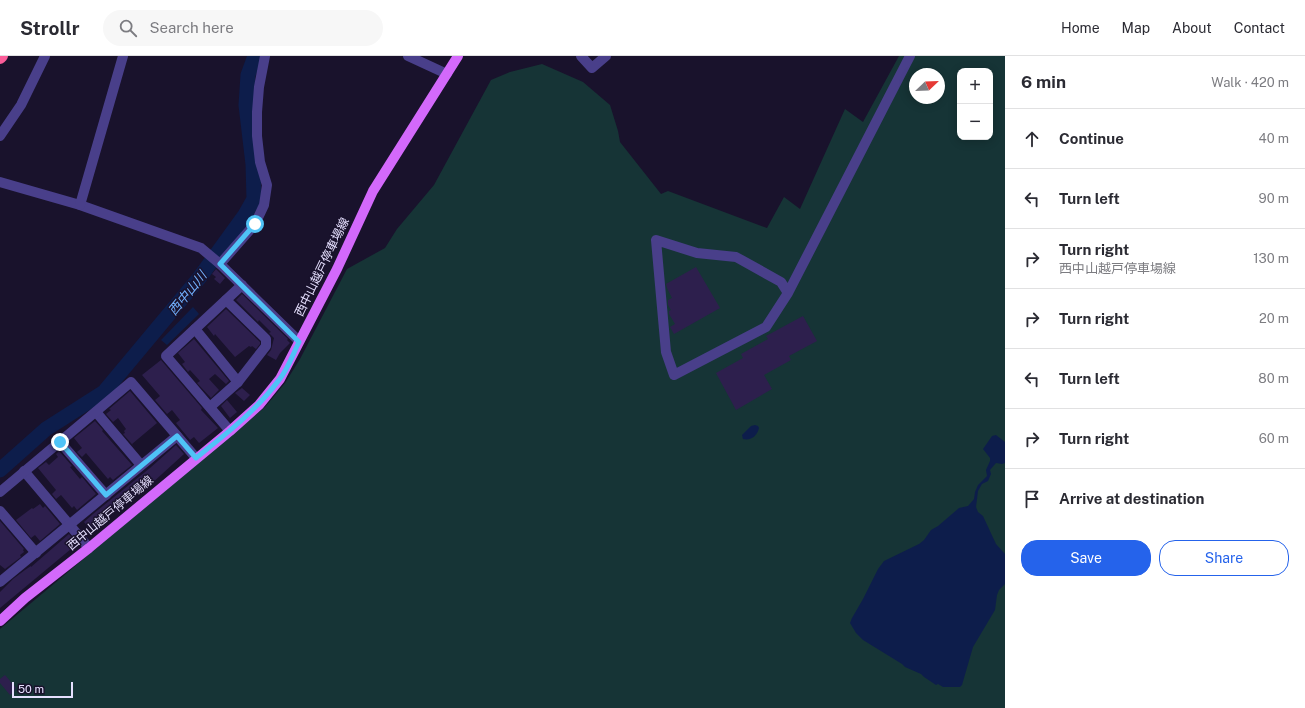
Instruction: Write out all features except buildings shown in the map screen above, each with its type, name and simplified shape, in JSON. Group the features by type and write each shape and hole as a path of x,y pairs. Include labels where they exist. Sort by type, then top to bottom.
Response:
{"main road":[{"name":"西中山越戸停車場線","path":"0,621 25,598 89,548 230,431 259,404 280,378 337,269 373,191 458,56"}],"street":[{"path":"0,136 21,105 45,56"},
{"path":"80,205 123,56"},
{"path":"219,263 255,224 264,205 267,185 260,162 257,136 257,112 258,87 265,56"},
{"path":"408,56 447,74"},
{"path":"581,56 592,68 606,56"},
{"path":"788,293 781,282 736,257 697,253 656,240 666,352 674,375 766,327 788,293 910,56"},
{"path":"0,182 80,205 201,248 219,263 299,342"},
{"path":"230,431 166,356 242,286"},
{"path":"210,407 238,382 266,346 266,340 226,300"},
{"path":"195,329 238,382"},
{"path":"0,492 131,382 196,458"},
{"path":"96,412 141,465"},
{"path":"0,582 177,436"},
{"path":"60,442 106,495"},
{"path":"24,471 89,548"},
{"path":"0,512 36,553"}],"green space":[{"path":"899,56 1005,56 1005,708 0,708 0,629 265,407 285,383 300,359 347,269 385,248 397,229 434,185 491,80 510,72 542,64 583,82 610,105 620,142 661,194 668,191 767,228 784,197 800,209 845,109 863,122"}],"water":[{"path":"193,307 199,314 167,345 161,340"},
{"path":"755,425 759,428 755,436 751,439 743,439 742,435 751,426"},
{"path":"996,435 1005,442 1005,463 996,463 990,470 991,474 988,481 982,484 978,491 976,507 978,512 983,516 996,544 1005,554 1005,584 999,590 997,595 995,610 973,647 962,685 960,687 943,687 938,684 936,685 921,674 905,667 863,640 856,633 850,623 878,569 884,561 919,544 931,530 959,508 968,506 974,499 978,485 987,476 986,470 990,461 990,458 983,449 992,436"}],"waterway":[{"name":"西中山川","path":"0,470 46,429 104,392 200,277 245,215 254,199 253,164 246,105 248,75 255,56"}],"route":[{"path":"60,442 106,495 177,436 196,458 230,431 259,404 280,378 299,342 220,264 255,224"}]}
